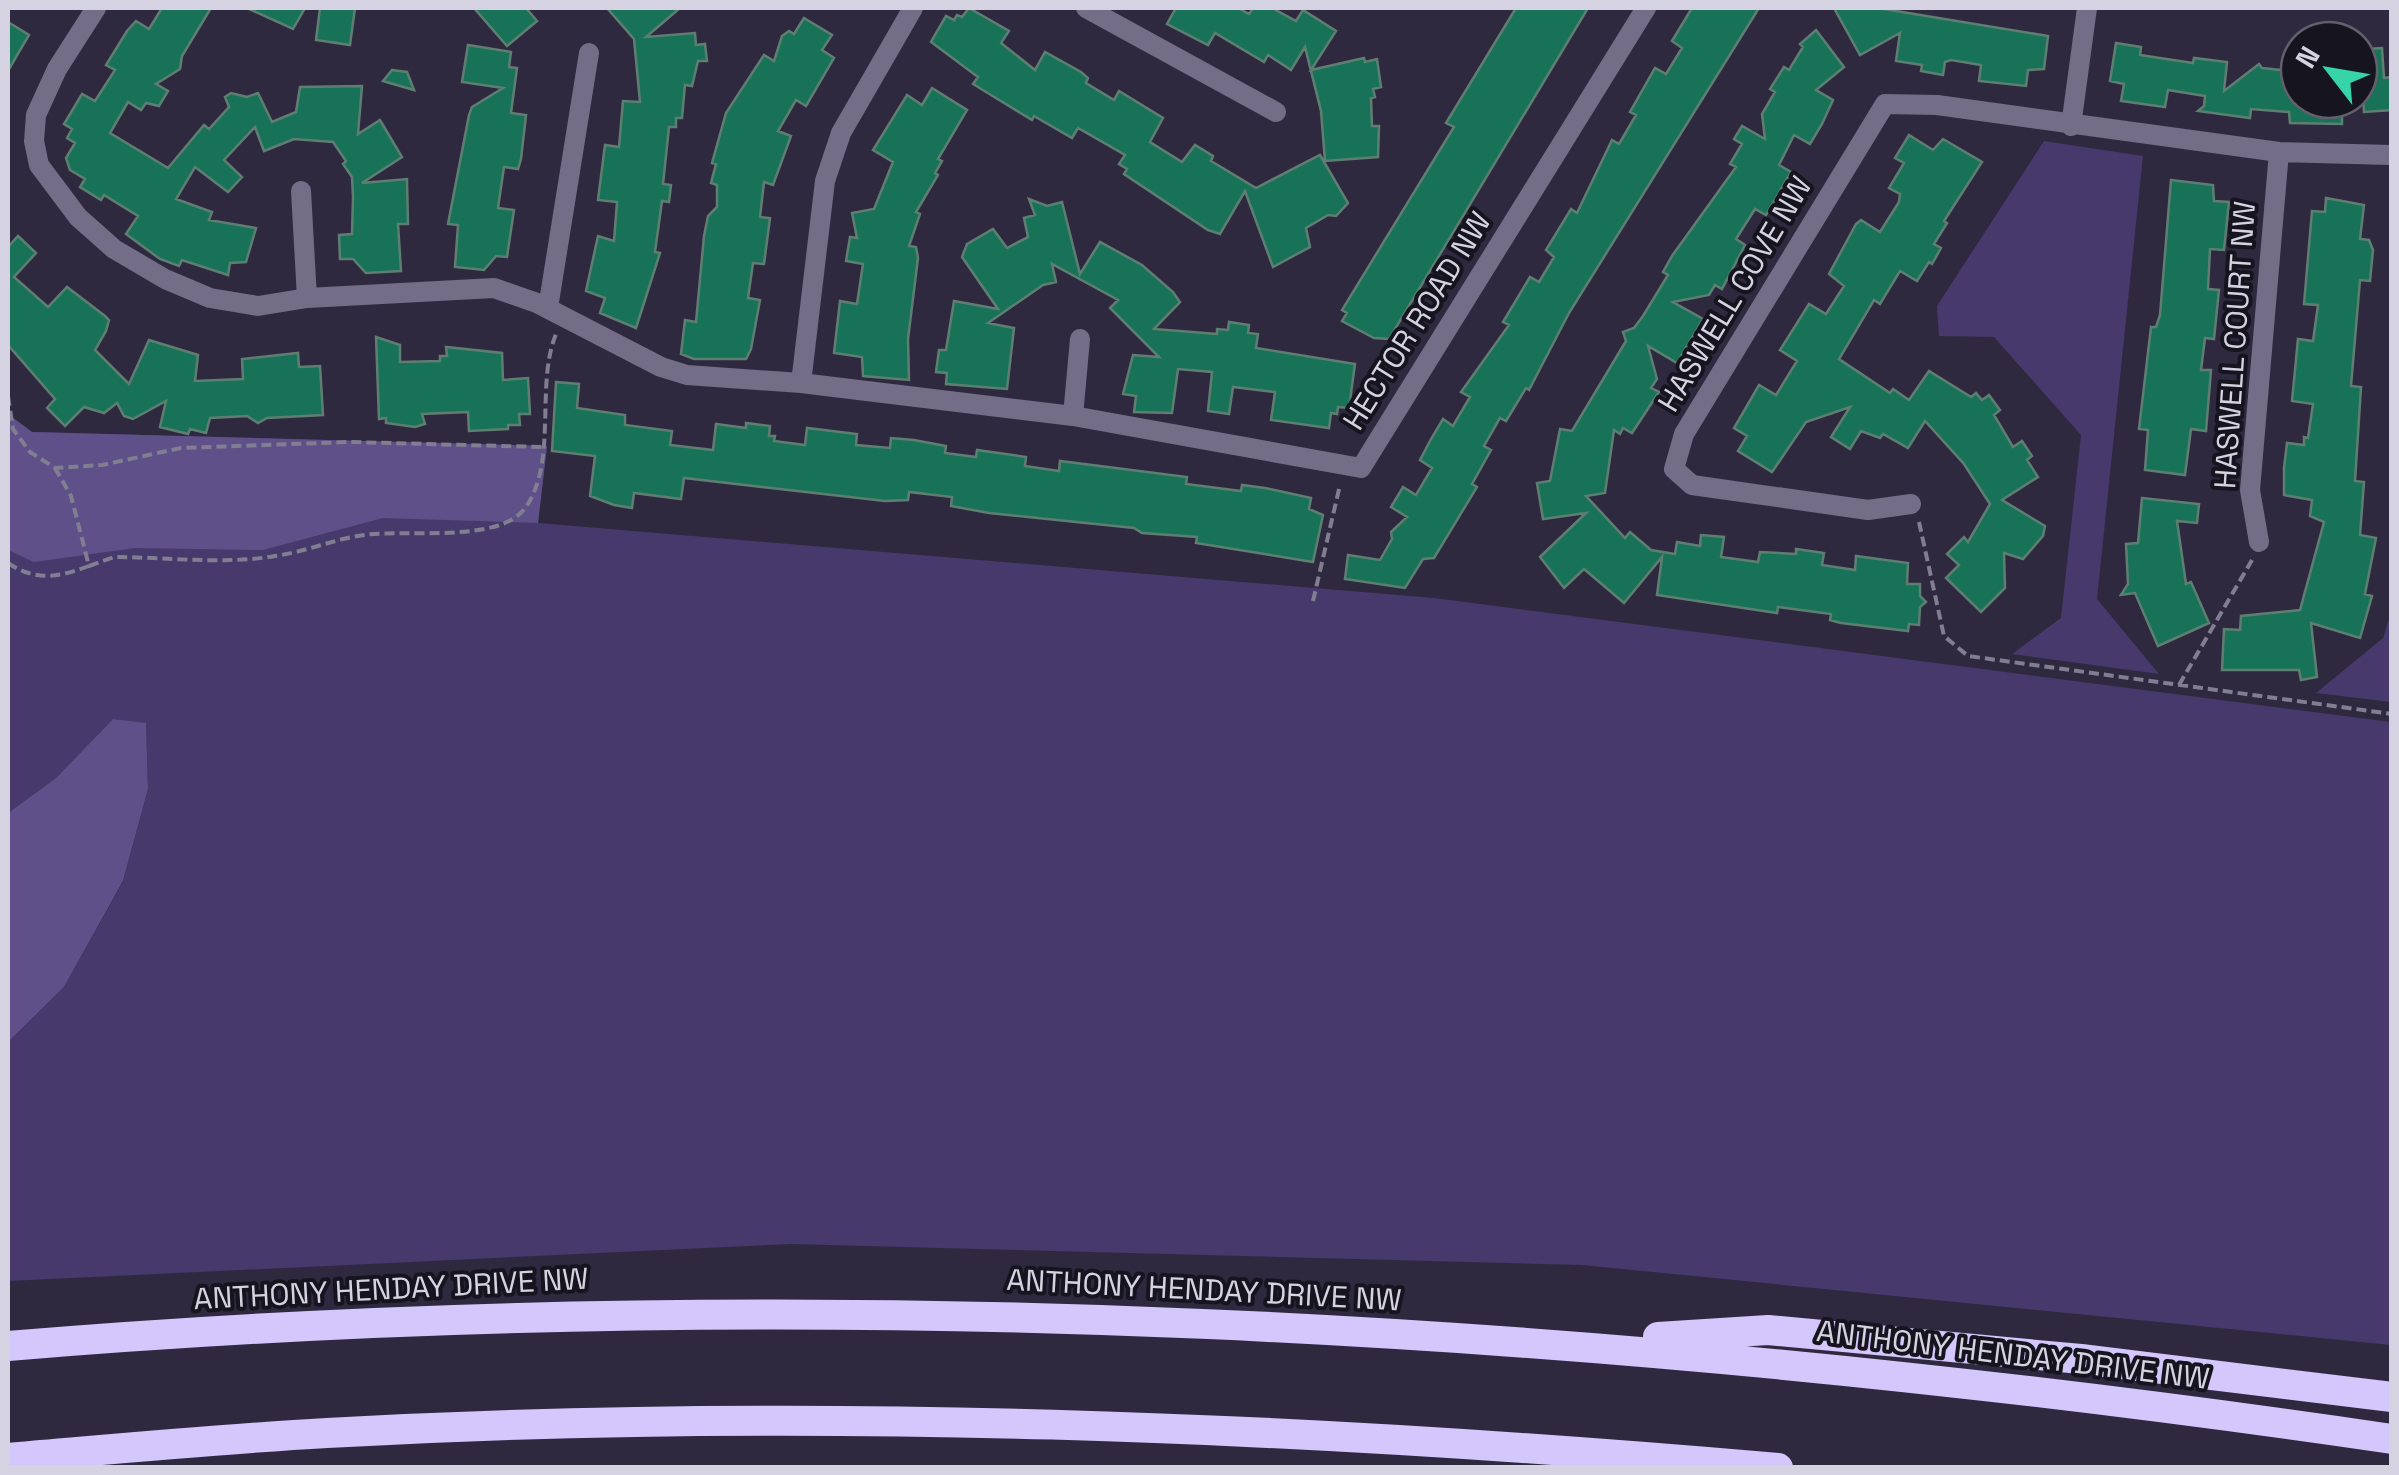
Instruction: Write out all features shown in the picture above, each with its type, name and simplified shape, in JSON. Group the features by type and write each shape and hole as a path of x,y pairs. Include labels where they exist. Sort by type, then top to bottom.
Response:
{"highway":[{"name":"ANTHONY HENDAY DRIVE NW","path":"8,1346 319,1324 596,1315 1040,1315 1562,1343 1855,1370 2392,1439"},
{"path":"1562,1343 1768,1330 2081,1359 2392,1397"},
{"path":"8,1458 328,1433 825,1422 1044,1424 1512,1444 1778,1468"}],"street":[{"name":"HECTOR ROAD NW","path":"96,8 57,68 36,115 34,142 39,165 90,228 114,249 165,279 210,298 258,306 307,298 494,288 556,312 661,367 687,374 801,383 1072,416 1361,468 1646,8"},
{"path":"801,383 825,181 841,133 913,8"},
{"path":"1086,8 1276,112"},
{"path":"2087,8 2072,126 2279,152 2392,155"},
{"path":"556,312 589,53"},
{"name":"HASWELL COVE NW","path":"1911,504 1868,510 1692,486 1674,469 1675,454 1885,104 1937,104 2072,126"},
{"name":"HASWELL COURT NW","path":"2260,542 2250,490 2279,152"},
{"path":"302,191 307,298"},
{"path":"1072,416 1080,339"}],"path":[{"path":"8,563 32,575 58,578 114,557 272,557 365,535 481,529 513,520 528,504 543,448 548,358 556,312"},
{"path":"8,396 13,429 30,452 55,468 71,496 89,566"},
{"path":"55,468 102,465 181,448 348,442 543,448"},
{"path":"1313,602 1344,465"},
{"path":"1911,504 1926,540 1944,636 1968,656 2392,714"},
{"path":"2179,685 2260,542"}],"shaded area":[{"path":"2044,141 2143,156 2097,599 2159,674 2012,654 2061,618 2081,435 1994,337 1939,336 1937,306"},
{"path":"8,414 32,432 547,446 538,523 1434,598 2391,722 2391,1345 1582,1265 791,1244 8,1281 8,1042 64,987 123,882 148,789 146,724 113,719 56,778 8,813"},
{"path":"8,414 32,432 547,446 538,523 383,518 263,550 135,548 34,562 8,550"},
{"path":"2391,612 2391,702 2316,693 2383,638"},
{"path":"113,719 146,723 148,789 123,881 64,987 8,1042 8,813 56,778"}],"building":[{"path":"162,8 211,8 182,56 180,69 156,84 168,91 159,106 146,103 141,110 128,102 110,133 168,168 204,125 209,129 229,107 225,97 231,93 247,97 258,93 272,122 296,112 300,87 362,86 358,134 380,120 402,157 362,183 407,179 408,224 398,224 401,271 366,273 353,259 340,259 339,235 352,234 352,177 333,142 294,139 264,151 255,127 224,160 242,177 228,192 195,167 176,199 212,212 209,220 256,228 246,262 230,263 228,275 182,260 179,266 160,259 126,234 138,216 104,195 101,200 80,187 85,179 70,170 66,158 75,143 67,138 72,129 64,124 82,94 95,101 115,70 106,65 127,31 136,21 149,29"},
{"path":"247,8 305,8 293,29"},
{"path":"320,8 355,8 350,45 316,40"},
{"path":"474,8 526,8 537,21 507,46"},
{"path":"607,8 680,8 646,37 695,33 696,45 705,44 707,61 698,61 692,86 685,85 682,118 676,118 676,127 669,127 663,184 671,185 669,202 662,201 655,252 660,253 636,328 600,313 605,298 586,291 598,236 614,241 617,202 598,200 605,145 619,147 623,101 640,102 634,39"},
{"path":"969,8 1009,31 1001,43 1035,70 1045,52 1081,72 1088,78 1086,83 1114,100 1119,91 1163,118 1150,142 1182,162 1195,145 1213,156 1211,161 1256,188 1320,155 1348,203 1336,216 1328,215 1306,228 1310,247 1273,267 1245,191 1220,234 1208,230 1124,174 1127,169 1119,164 1125,155 1078,128 1072,138 1034,116 1032,120 973,84 978,77 931,42 946,16 954,20"},
{"path":"1176,8 1238,8 1249,14 1253,8 1272,8 1296,21 1303,10 1336,31 1311,70 1364,58 1365,62 1377,59 1381,87 1373,89 1375,97 1371,98 1372,126 1379,126 1378,157 1325,161 1321,111 1305,47 1291,70 1268,55 1264,62 1215,33 1208,45 1167,24"},
{"path":"1516,8 1588,8 1389,339 1374,338 1342,321 1347,313 1342,310 1454,127 1446,123"},
{"path":"1692,8 1759,8 1569,313 1529,390 1526,388 1506,421 1500,418 1484,446 1491,450 1472,484 1477,487 1434,558 1423,559 1405,588 1345,579 1348,555 1380,560 1392,539 1391,532 1407,517 1391,507 1403,487 1416,495 1432,468 1420,460 1431,439 1443,419 1453,426 1470,397 1461,392 1509,325 1503,322 1530,277 1539,282 1554,257 1546,250 1571,209 1577,213 1612,140 1619,144 1636,115 1630,112 1655,68 1666,74 1682,48 1672,41"},
{"path":"1834,8 1878,8 2048,36 2044,69 2028,70 2026,86 1979,81 1981,65 1951,60 1945,62 1943,75 1921,71 1922,65 1896,61 1900,33 1860,55"},
{"path":"804,18 832,35 822,50 834,58 806,106 796,100 778,131 791,136 773,185 764,182 760,217 770,218 764,264 753,263 748,298 760,300 751,349 746,359 694,359 681,354 685,320 696,322 704,236 708,216 717,207 717,185 711,183 716,164 712,163 726,113 764,55 774,61 782,36 789,31 794,34"},
{"path":"8,22 29,35 8,71"},
{"path":"1816,30 1844,67 1816,90 1833,100 1822,124 1810,144 1794,135 1779,165 1791,172 1766,215 1755,209 1736,239 1745,245 1722,289 1715,285 1709,295 1673,302 1703,319 1677,363 1648,346 1657,379 1651,388 1659,392 1632,433 1623,428 1620,434 1614,430 1605,493 1586,496 1625,538 1630,532 1651,550 1675,554 1677,542 1700,546 1701,535 1724,537 1721,557 1758,562 1760,552 1796,554 1796,549 1824,553 1822,565 1855,570 1856,556 1908,563 1907,584 1920,584 1920,596 1926,602 1920,607 1919,625 1909,624 1908,631 1841,623 1830,620 1831,614 1778,607 1777,613 1657,595 1662,557 1624,603 1584,569 1564,588 1540,557 1586,513 1543,519 1537,483 1550,481 1560,429 1572,431 1626,341 1623,332 1634,328 1643,316 1668,275 1663,272 1672,256 1736,167 1730,164 1742,144 1734,139 1742,126 1765,139 1762,114 1775,92 1770,89 1784,67 1789,70 1803,47 1800,44"},
{"path":"2116,43 2141,47 2140,55 2193,63 2194,58 2227,62 2224,91 2259,64 2279,70 2279,111 2251,109 2250,118 2198,111 2204,106 2205,96 2168,90 2165,107 2121,101 2124,84 2110,81"},
{"path":"468,45 511,52 509,67 517,68 511,113 526,115 518,169 504,167 498,208 514,210 507,257 496,256 484,270 455,267 458,225 448,224 472,107 503,88 462,82"},
{"path":"2379,48 2384,78 2392,77 2392,110 2379,111"},
{"path":"392,70 407,72 414,90 383,81"},
{"path":"932,88 967,110 938,159 942,161 935,173 938,175 916,212 920,214 909,246 916,247 918,258 908,339 909,380 863,376 862,357 834,353 840,301 857,304 863,264 846,261 850,237 857,238 852,213 874,209 893,162 873,150 907,95 922,105"},
{"path":"2290,120 2342,120 2342,124"},
{"path":"1909,135 1933,150 1943,139 1982,162 1944,221 1947,223 1934,244 1941,248 1932,264 1929,262 1917,281 1900,271 1880,304 1874,300 1839,359 1890,393 1893,389 1909,400 1929,371 1971,397 1976,393 1982,400 1989,395 2000,410 1994,415 2013,447 2022,441 2032,456 2027,460 2038,477 2002,500 2045,526 2043,536 2023,559 2004,553 2005,588 1981,612 1946,578 1959,565 1947,554 1964,537 1968,542 1990,504 1964,464 1925,421 1908,448 1883,434 1880,438 1861,431 1850,449 1831,437 1850,407 1806,422 1772,472 1738,451 1747,436 1734,428 1759,385 1776,395 1797,361 1780,350 1809,304 1826,314 1844,286 1829,274 1856,224 1861,220 1880,232 1899,202 1900,194 1889,188 1904,163 1895,158"},
{"path":"2171,180 2213,185 2214,201 2229,202 2224,250 2210,249 2208,289 2219,290 2214,339 2205,338 2201,370 2211,370 2206,431 2191,429 2185,475 2145,470 2148,430 2139,429 2151,327 2156,327 2160,315"},
{"path":"2326,198 2364,205 2360,239 2369,240 2373,250 2370,281 2360,280 2351,386 2361,387 2355,481 2364,482 2360,535 2376,538 2365,594 2372,596 2360,638 2311,623 2317,677 2301,680 2299,670 2222,670 2224,629 2240,630 2241,616 2300,610 2324,522 2310,516 2312,500 2284,495 2284,468 2287,443 2304,445 2304,437 2308,438 2313,404 2292,401 2298,339 2313,341 2318,305 2304,304 2312,211 2325,212"},
{"path":"1029,199 1047,206 1062,202 1080,274 1100,242 1142,265 1173,292 1180,302 1154,329 1217,334 1217,329 1228,330 1229,322 1249,325 1248,333 1258,334 1256,348 1355,364 1349,408 1338,407 1337,414 1331,413 1329,428 1271,420 1275,392 1233,387 1229,414 1208,411 1212,372 1178,369 1172,413 1134,412 1136,396 1123,394 1133,355 1159,357 1110,308 1118,300 1052,264 1056,282 1043,285 988,323 1014,328 1007,389 946,384 947,373 936,372 939,350 946,350 954,301 998,309 962,257 967,244 993,229 1007,248 1028,237 1024,218 1035,215"},
{"path":"18,236 36,253 14,277 48,307 67,287 105,316 109,320 106,331 95,350 129,384 149,340 198,355 195,381 243,379 242,359 298,353 299,367 320,366 323,415 267,418 258,423 247,416 210,418 206,433 190,429 188,434 160,427 166,401 133,419 124,416 117,403 104,413 84,407 65,426 47,408 55,399 8,345 8,247"},
{"path":"376,337 400,345 400,362 440,361 440,356 447,356 446,347 502,353 503,380 528,378 530,414 519,414 520,425 508,425 508,429 469,431 468,412 422,414 425,424 415,427 386,423 386,418 379,419"},
{"path":"556,382 579,384 577,408 625,415 625,425 672,431 670,445 713,450 716,424 746,428 746,423 770,426 769,436 775,436 774,441 805,445 807,428 857,434 856,445 890,448 891,438 914,440 946,446 945,453 976,457 977,450 1026,457 1025,466 1059,471 1060,461 1187,477 1186,484 1241,491 1242,485 1265,488 1311,498 1309,509 1323,515 1313,562 1196,543 1197,537 989,513 951,506 952,497 909,492 908,500 885,501 684,478 681,499 634,493 632,508 614,505 590,496 595,456 552,451"},
{"path":"2142,498 2199,504 2197,523 2177,521 2186,584 2191,582 2209,623 2158,646 2135,593 2121,595 2128,584 2126,544 2138,543"}]}
